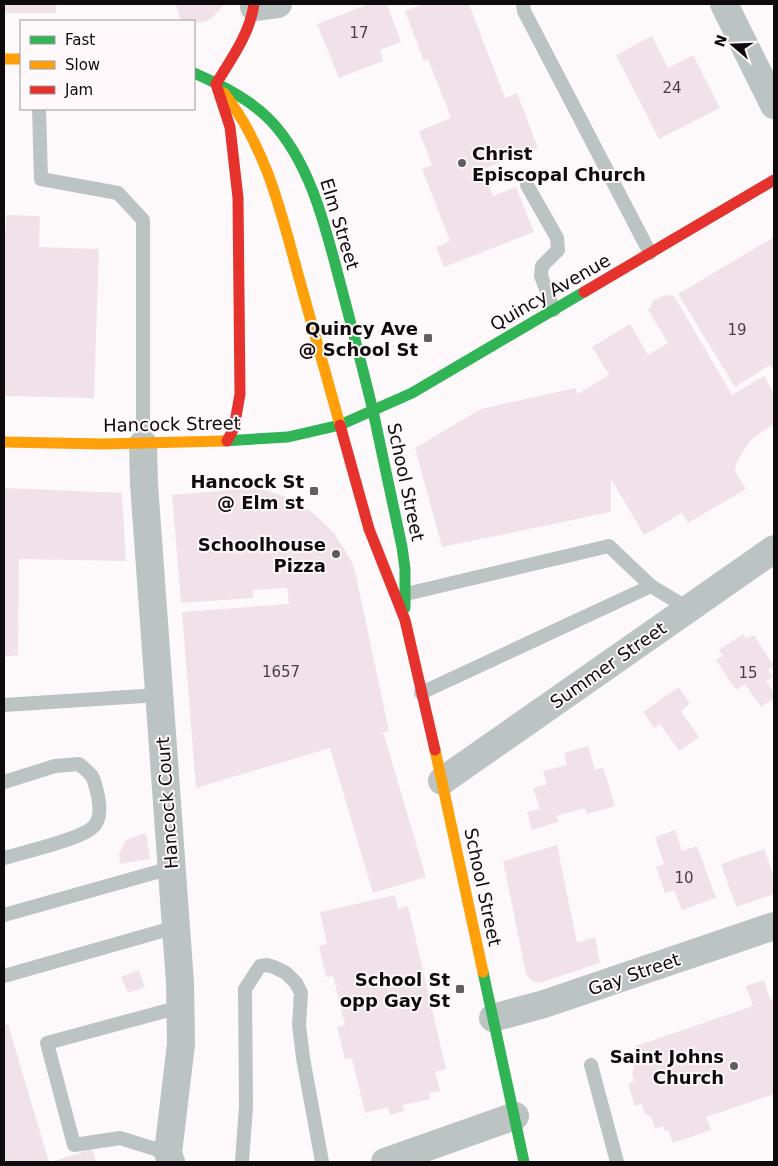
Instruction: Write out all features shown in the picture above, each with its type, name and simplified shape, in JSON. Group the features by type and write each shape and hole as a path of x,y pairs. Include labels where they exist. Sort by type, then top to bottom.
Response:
{"main road":[{"path":"227,441 234,428 240,394 238,198 230,127 216,84 262,5"},
{"path":"4,59 20,58"},
{"name":"Elm Street","path":"195,74 249,102 264,114 277,128 302,164 328,239 373,411"},
{"path":"216,84 238,112 264,164 274,190 340,425"},
{"name":"Quincy Avenue","path":"340,425 412,393 774,180"},
{"name":"School Street","path":"373,411 402,547 406,594 405,620"},
{"name":"School Street","path":"340,425 369,529 405,620 442,781 524,1162"},
{"name":"Hancock Street","path":"4,442 143,444 227,441 288,437 340,425"}],"street":[{"path":"724,4 774,105"},
{"name":"Hancock Court","path":"143,444 180,1008 181,1044 169,1158"},
{"name":"Summer Street","path":"442,781 774,549"},
{"name":"Gay Street","path":"493,1018 544,1004 774,926"},
{"path":"385,1162 514,1116"}],"lane":[{"path":"524,4 524,11 650,253"},
{"path":"39,110 41,179 118,193 143,220 143,444"},
{"path":"527,185 557,238 558,250 542,266 541,276 554,310"},
{"path":"406,594 610,546 651,586 689,609"},
{"path":"421,693 651,586"},
{"path":"4,705 159,695"},
{"path":"4,782 55,766 79,764 93,776 100,813 93,827 82,835 4,858"},
{"path":"4,915 171,868"},
{"path":"4,976 176,927"},
{"path":"242,1162 246,1106 245,989 260,966 267,965 286,973 296,983 300,992 298,1025 322,1162"},
{"path":"169,1158 120,1138 74,1145 47,1043 180,1008"},
{"path":"591,1065 617,1162"}],"building":[{"path":"4,4 56,4 56,13 4,13"},
{"path":"176,4 224,4 212,18 204,22 195,23 195,20 181,20"},
{"path":"369,4 387,4 401,42 380,50 383,61 339,78 317,24"},
{"path":"424,4 469,4 505,98 517,93 538,148 483,169 493,196 516,187 534,232 444,267 436,247 450,241 422,169 432,165 419,131 451,118 428,59 424,61 405,11"},
{"path":"652,36 668,68 693,55 720,108 659,139 616,55"},
{"path":"6,215 40,216 39,247 99,249 94,398 4,396 4,230 6,231"},
{"path":"774,237 774,371 770,365 735,387 678,294"},
{"path":"666,295 674,296 732,395 764,376 774,394 774,424 753,438 736,464 735,471 746,489 688,523 682,513 644,535 611,479 611,512 442,547 415,448 481,409 575,388 578,394 609,375 592,347 630,324 648,355 668,343 648,310 654,300"},
{"path":"4,488 122,493 126,561 19,559 18,655 4,657"},
{"path":"253,488 287,497 313,513 334,533 351,560 355,571 389,731 383,732 426,877 373,893 330,748 196,788 182,612 289,604 287,588 253,590 253,598 181,603 172,495"},
{"path":"743,634 746,639 754,635 774,666 768,670 773,677 766,681 774,693 774,698 761,707 745,684 736,690 716,660 723,656 719,650"},
{"path":"679,687 690,704 681,711 699,737 679,751 660,724 654,728 643,712"},
{"path":"588,746 595,770 603,767 615,806 587,814 585,808 556,816 558,822 532,830 527,812 540,809 533,788 547,784 543,771 567,765 564,753"},
{"path":"675,830 682,851 697,846 716,898 682,910 674,890 665,893 656,867 664,864 655,837"},
{"path":"146,833 150,859 120,864 119,854 126,840"},
{"path":"557,845 577,943 595,937 600,963 539,983 531,980 526,974 503,861"},
{"path":"764,849 774,877 774,894 736,907 721,864"},
{"path":"395,895 398,909 408,906 446,1069 435,1072 440,1091 429,1093 430,1099 403,1105 404,1111 390,1115 388,1107 365,1113 352,1058 345,1060 337,1027 345,1025 333,976 326,977 319,946 327,944 320,912"},
{"path":"139,970 145,987 128,993 121,977"},
{"path":"764,980 770,1000 774,998 774,1094 706,1117 711,1130 673,1143 668,1130 665,1131 663,1126 655,1129 651,1117 645,1114 642,1104 635,1106 628,1084 634,1081 632,1073 634,1067 630,1055 638,1052 636,1046 753,1006 746,986"},
{"path":"8,1024 49,1162 4,1162 4,1026"},
{"path":"92,1149 96,1162 51,1162"}],"traffic: fast":[{"path":"195,73 235,93 263,113 285,138 297,157 316,199 330,243 373,411"},
{"path":"223,441 288,437 340,425 412,393 584,292"},
{"path":"373,411 402,547 405,569 405,608"},
{"path":"483,972 524,1162"}],"traffic: slow":[{"path":"4,59 20,59"},
{"path":"224,93 239,114 251,136 271,182 286,229 340,425"},
{"path":"4,442 103,444 223,441"},
{"path":"435,750 483,972"}],"traffic: jam":[{"path":"216,84 244,36 254,4"},
{"path":"216,84 230,127 238,198 240,394 234,428 227,441"},
{"path":"584,292 774,180"},
{"path":"340,425 369,529 405,620 435,750"}],"place":[{"name":"Christ Episcopal Church","path":"462,163"},
{"name":"Quincy Ave @ School St","path":"428,338"},
{"name":"Hancock St @ Elm st","path":"314,491"},
{"name":"Schoolhouse Pizza","path":"336,554"},
{"name":"School St opp Gay St","path":"460,989"},
{"name":"Saint Johns Church","path":"734,1066"}]}
